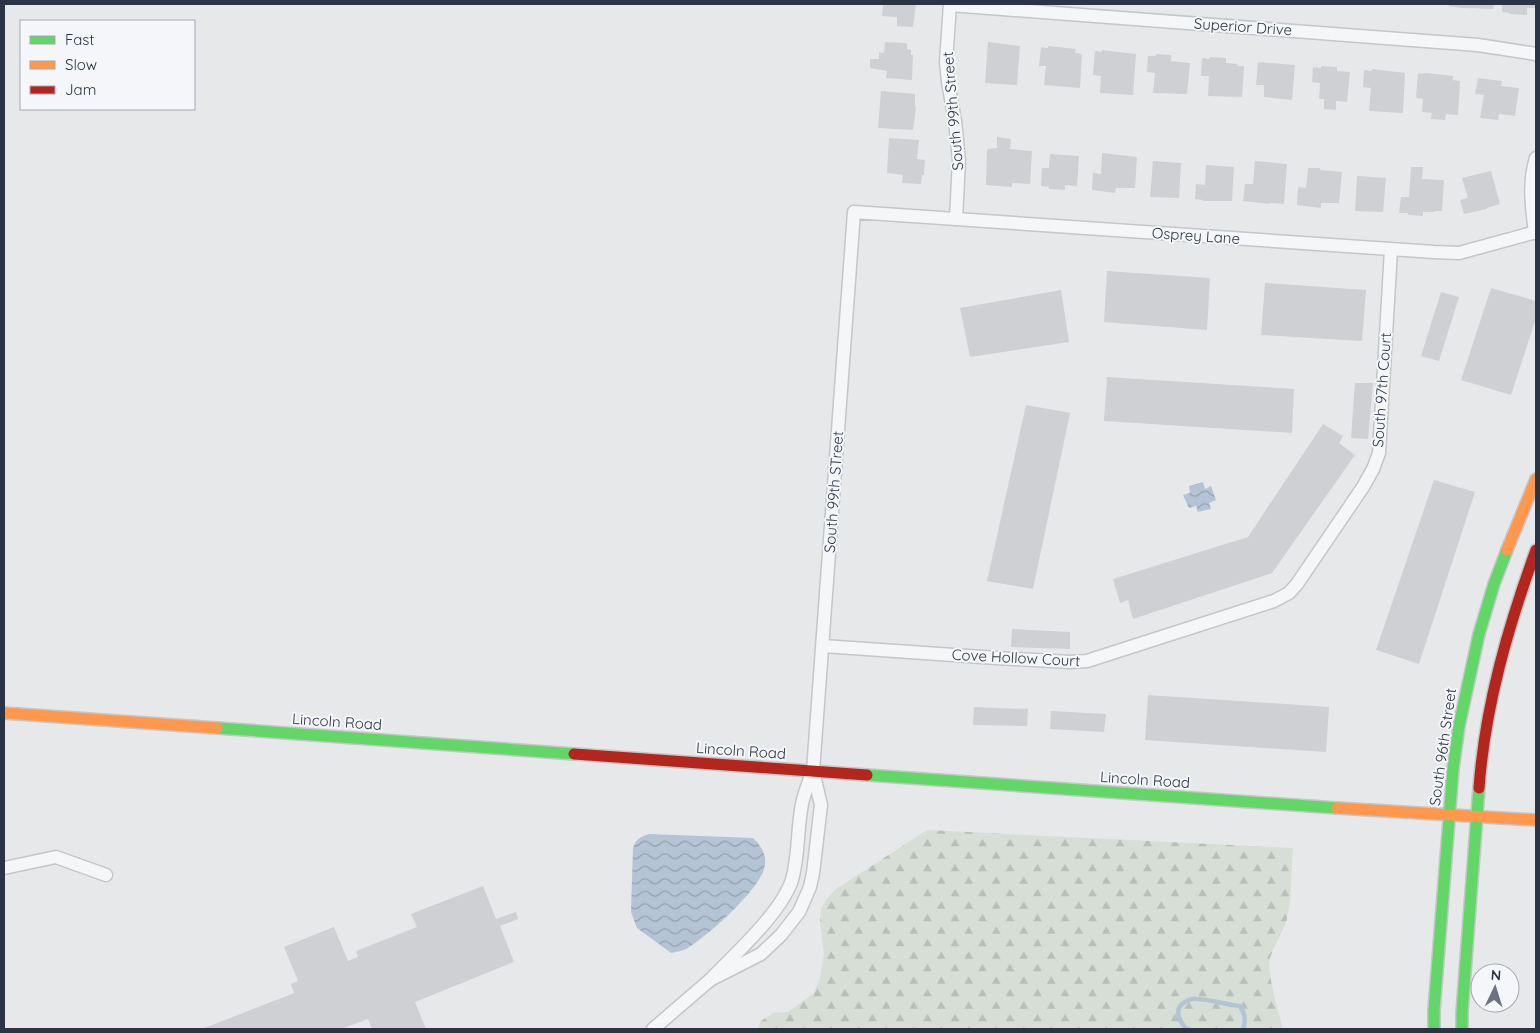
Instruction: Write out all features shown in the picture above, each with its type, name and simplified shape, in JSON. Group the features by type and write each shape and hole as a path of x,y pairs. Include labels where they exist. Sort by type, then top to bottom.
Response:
{"street":[{"name":"Superior Drive","path":"950,4 1478,45 1536,54"},
{"name":"South 99th Street","path":"950,4 946,62 959,160 956,219"},
{"path":"1536,158 1531,190 1536,232"},
{"name":"Osprey Lane","path":"854,212 1391,250 1459,253 1536,232"},
{"name":"South 99th STreet","path":"813,772 854,212"},
{"name":"South 97th Court","path":"1289,593 1363,487 1379,453 1391,250"},
{"name":"South 96th Street","path":"1434,1029 1452,769 1459,726 1479,634 1506,552 1536,479"},
{"path":"1462,1029 1481,759 1487,720 1513,616 1536,550"},
{"name":"Cove Hollow Court","path":"823,646 997,658 1070,662 1087,661 1274,601 1289,593"},
{"name":"Lincoln Road","path":"4,713 1256,803 1536,820"},
{"path":"653,1029 710,980 763,924 779,904 791,881 802,803 813,772"},
{"path":"710,980 761,954 781,935 799,912 810,887 822,805 813,772"},
{"path":"4,868 56,857 106,875"}],"green space":[{"path":"927,830 1293,848 1287,920 1272,953 1269,965 1283,1029 758,1029 761,1021 773,1013 788,1012 814,993 820,978 824,955 820,921 821,909 827,898 836,889"}],"water":[{"path":"1203,482 1205,489 1211,486 1216,500 1209,503 1211,509 1198,512 1196,506 1189,508 1183,495 1190,493 1189,486"},
{"path":"649,834 753,838 765,856 764,869 760,878 742,901 706,935 681,951 671,953 637,928 631,912 633,848 639,839"}],"building":[{"path":"883,4 916,4 913,27 897,26 897,17 882,16"},
{"path":"1449,4 1494,4 1493,9 1462,8 1449,6"},
{"path":"1502,4 1536,4 1536,8 1527,8 1527,15 1510,14 1502,12"},
{"path":"885,42 907,43 907,49 911,50 911,55 913,55 912,80 886,78 887,71 870,68 870,59 879,59 879,52 884,53"},
{"path":"988,42 1020,46 1017,85 985,83"},
{"path":"1048,46 1076,49 1075,53 1082,54 1080,88 1044,85 1046,66 1039,66 1041,47 1048,48"},
{"path":"1102,50 1136,54 1133,95 1100,93 1101,76 1093,75 1095,51 1102,52"},
{"path":"1156,54 1171,55 1171,61 1190,63 1187,94 1153,93 1155,73 1147,72 1148,56 1156,56"},
{"path":"1210,57 1226,58 1226,63 1244,66 1242,97 1208,96 1209,76 1201,76 1202,58 1210,59"},
{"path":"1258,62 1295,65 1292,100 1264,97 1264,85 1256,85"},
{"path":"1321,66 1337,67 1337,71 1350,72 1347,102 1336,101 1336,110 1324,109 1324,99 1319,99 1320,83 1312,82 1313,67 1321,68"},
{"path":"1372,69 1405,73 1403,113 1369,111 1371,88 1363,87 1364,70 1372,71"},
{"path":"1418,74 1453,76 1453,80 1460,81 1458,115 1446,114 1445,120 1431,119 1432,113 1422,112 1423,99 1416,98"},
{"path":"1478,78 1502,81 1501,86 1519,88 1515,116 1499,114 1498,120 1480,118 1484,95 1475,94"},
{"path":"881,91 915,94 916,107 913,130 878,128"},
{"path":"997,137 1011,139 1010,149 1032,151 1030,184 1012,183 1012,187 986,185 987,149 997,148"},
{"path":"889,138 919,140 917,159 925,160 921,184 902,183 903,175 887,173"},
{"path":"1102,153 1137,157 1135,188 1116,188 1115,193 1092,190 1093,173 1101,174"},
{"path":"1050,154 1079,156 1077,186 1065,185 1065,190 1049,189 1049,187 1041,186 1042,168 1049,168"},
{"path":"1153,161 1181,163 1179,198 1150,197"},
{"path":"1255,161 1287,164 1284,204 1243,201 1245,184 1253,184"},
{"path":"1206,165 1234,167 1232,201 1203,201 1195,199 1196,184 1205,185"},
{"path":"1411,167 1423,167 1422,179 1444,180 1442,211 1423,212 1423,216 1399,213 1401,197 1409,197"},
{"path":"1308,168 1342,172 1339,203 1321,203 1321,208 1297,205 1298,187 1306,188"},
{"path":"1491,171 1500,204 1464,214 1460,200 1468,198 1462,178"},
{"path":"1357,176 1386,178 1383,212 1355,211"},
{"path":"1107,271 1210,278 1207,330 1104,322"},
{"path":"1265,283 1366,290 1362,341 1261,335"},
{"path":"1491,288 1536,301 1536,318 1511,395 1461,380"},
{"path":"1061,290 1069,342 970,357 960,308"},
{"path":"1441,292 1459,297 1439,361 1421,356"},
{"path":"1107,377 1294,389 1292,433 1104,421"},
{"path":"1355,383 1373,383 1368,439 1351,438"},
{"path":"1026,405 1070,413 1033,589 987,581"},
{"path":"1323,424 1343,436 1339,443 1355,455 1272,573 1133,619 1128,600 1120,603 1113,579 1248,537"},
{"path":"1434,480 1475,492 1419,664 1376,650"},
{"path":"1012,629 1070,632 1070,649 1011,647"},
{"path":"1148,695 1329,707 1326,752 1145,740"},
{"path":"974,707 1028,709 1027,726 973,725"},
{"path":"1051,711 1106,714 1104,732 1050,729"},
{"path":"483,886 496,919 516,912 518,919 500,926 514,962 415,1002 426,1029 372,1029 368,1019 341,1029 202,1029 294,993 291,984 298,981 284,947 334,927 348,961 358,957 356,951 417,927 411,914"}],"waterway":[{"path":"1186,1029 1179,1018 1178,1011 1181,1005 1190,999 1240,1006 1244,1017 1243,1029"}],"traffic: fast":[{"path":"1434,1029 1453,769 1459,726 1479,634 1494,584 1507,550"},
{"path":"217,728 574,754"},
{"path":"867,775 1337,808"},
{"path":"1462,1029 1479,788"}],"traffic: slow":[{"path":"1507,550 1536,479"},
{"path":"4,713 217,728"},
{"path":"1337,808 1536,820"}],"traffic: jam":[{"path":"1479,788 1486,727 1499,667 1516,608 1536,550"},
{"path":"574,754 867,775"}]}
